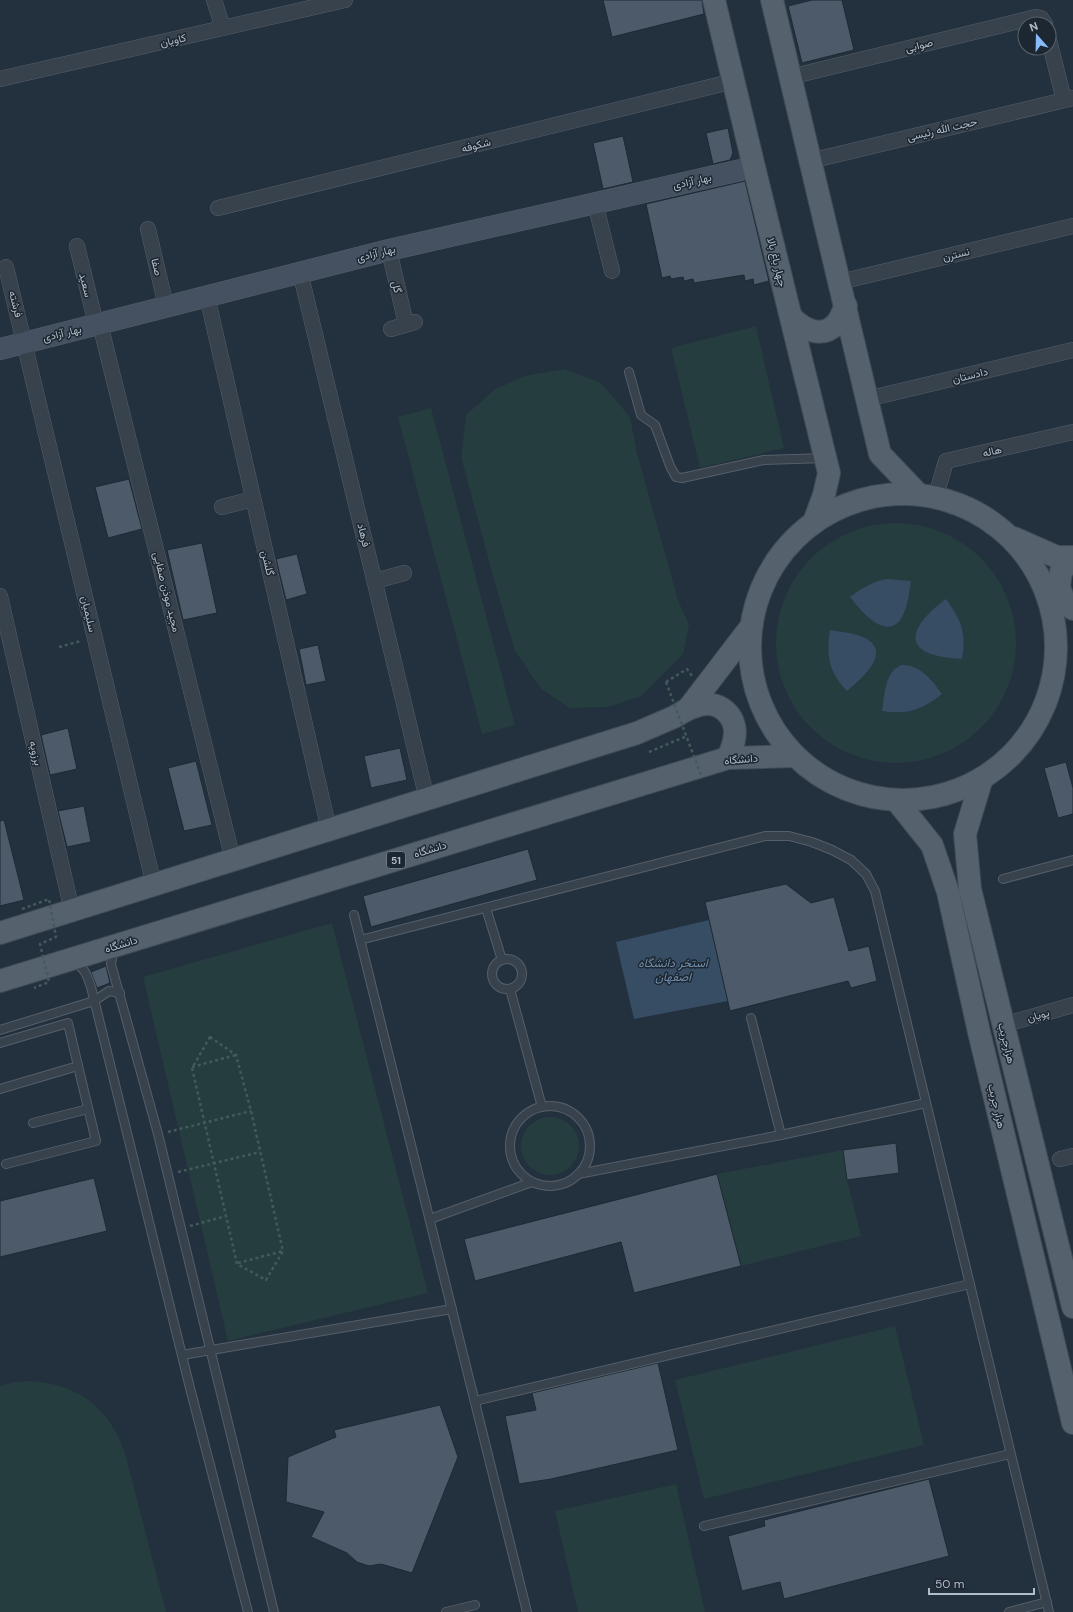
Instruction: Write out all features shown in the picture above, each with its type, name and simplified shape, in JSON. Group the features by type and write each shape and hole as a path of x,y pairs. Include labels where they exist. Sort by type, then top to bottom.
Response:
{"main road":[{"name":"چهار باغ بالا","path":"714,0 829,473 824,495 814,522"},
{"path":"772,0 880,454 927,495"},
{"path":"791,317 801,326 813,332 827,329 837,323 846,306"},
{"path":"1050,691 1056,663 1057,635 1052,607 1042,581 1028,557 1010,536 988,518 963,505 927,495 891,494 863,498 838,508 814,522 790,543 771,568 757,597 750,628 749,656 753,684 763,710 777,735 795,756 817,774 842,788 868,796 896,800 926,798 955,791 982,778 1005,761 1024,741 1040,717 1050,691 1073,642"},
{"path":"1010,536 1057,557 1073,557"},
{"path":"1073,557 1061,571 1059,587 1065,603 1073,609"},
{"path":"688,709 750,628"},
{"path":"0,933 637,733 674,718 688,709 701,704 723,709 730,714 734,723 735,732 728,758"},
{"name":"دانشگاه","path":"0,981 728,758 795,756"},
{"name":"هزارجریب","path":"982,778 965,834 970,889 1073,1307"},
{"name":"هزار جریب","path":"896,800 932,845 948,892 1073,1423"},
{"path":"1003,1129 1027,1123"}],"street":[{"path":"214,0 223,28"},
{"name":"کاویان","path":"0,79 345,0"},
{"name":"صوابی","path":"790,77 1017,22"},
{"path":"1054,56 1068,99"},
{"name":"شکوفه","path":"218,208 734,81"},
{"name":"حجت الله رئیسی","path":"810,161 1068,99"},
{"name":"بهار آزادی","path":"0,348 389,250 754,167"},
{"path":"595,203 612,271"},
{"name":"نسترن","path":"840,282 1073,226"},
{"name":"صفا","path":"148,229 166,306"},
{"name":"سعید","path":"77,246 98,324"},
{"name":"گل","path":"389,250 410,323 391,328"},
{"name":"فرشته","path":"6,267 25,342"},
{"name":"فرهاد","path":"300,272 427,799"},
{"name":"گلشن","path":"207,296 329,830"},
{"name":"مجید موذن صفایی","path":"98,324 233,860"},
{"name":"سلیمیان","path":"25,342 154,885"},
{"name":"دادستان","path":"867,399 1073,350"},
{"name":"هاله","path":"927,495 946,462 1073,432"},
{"path":"222,507 254,499"},
{"path":"375,581 404,573"},
{"name":"برزویه","path":"0,596 72,911"},
{"name":"پویان","path":"1003,1025 1073,1005"}],"lane":[{"path":"630,372 641,415 655,425 670,466 676,477 682,478 764,460 826,458"},
{"path":"360,940 729,844 765,836 789,836 812,842 852,860 866,874 875,892 1049,1612"},
{"path":"1003,879 1073,860"},
{"path":"486,908 502,960"},
{"path":"354,915 528,1612"},
{"path":"119,945 113,953 111,964 158,1134 274,1612"},
{"path":"70,959 81,966 86,973 94,1001 248,1612"},
{"path":"502,960 514,961 521,969 522,973 520,982 516,987 510,989 500,988 492,979 492,971 495,965 502,960"},
{"path":"510,989 542,1107"},
{"path":"0,1030 94,1001 109,991 120,993"},
{"path":"751,1018 781,1135"},
{"path":"0,1043 68,1023 96,1141 6,1164"},
{"path":"0,1089 78,1066"},
{"path":"578,1174 781,1135 926,1103"},
{"path":"542,1107 555,1107 566,1110 574,1115 584,1126 589,1137 587,1161 578,1174 566,1182 556,1186 542,1185 532,1182 523,1176 516,1167 510,1154 510,1140 513,1131 521,1119 530,1112 542,1107"},
{"path":"33,1123 88,1109"},
{"path":"430,1219 532,1182"},
{"path":"475,1401 970,1284"},
{"path":"182,1355 452,1309"},
{"path":"704,1526 1010,1454"},
{"path":"1009,1612 1047,1602"},
{"path":"446,1612 476,1605"}],"path":[{"path":"59,646 95,638"},
{"path":"687,669 666,682 702,778"},
{"path":"649,752 687,736"},
{"path":"22,909 49,899 56,937 40,944 49,982 34,988"},
{"path":"210,1037 236,1055 251,1111 282,1251 266,1280 237,1264 192,1068 210,1037"},
{"path":"192,1068 236,1055"},
{"path":"158,1134 251,1111"},
{"path":"168,1174 260,1152"},
{"path":"181,1228 226,1216"},
{"path":"237,1264 282,1251"}],"green space":[{"path":"756,326 784,448 700,468 671,348"},
{"path":"565,369 601,383 630,417 637,453 678,600 689,625 683,654 641,696 608,707 570,708 541,689 515,651 461,457 466,415 494,390 524,376"},
{"path":"431,408 515,725 482,734 398,417"},
{"path":"896,523 931,528 942,532 963,543 981,558 996,576 1007,597 1011,608 1016,643 1011,678 1007,689 996,710 981,728 963,743 942,754 931,758 896,763 861,758 850,754 829,743 811,728 796,710 785,689 781,678 776,643 781,608 785,597 796,576 811,558 829,543 850,532 861,528"},
{"path":"332,923 428,1293 228,1341 143,977"},
{"path":"544,1117 556,1117 571,1125 579,1140 579,1152 571,1167 556,1175 544,1175 529,1167 521,1152 521,1140 529,1125"},
{"path":"843,1150 847,1180 861,1236 741,1266 717,1174"},
{"path":"895,1326 924,1445 704,1499 675,1380"},
{"path":"30,1381 63,1387 77,1393 90,1401 101,1411 110,1423 125,1453 166,1612 0,1612 0,1386 14,1382"},
{"path":"676,1484 705,1612 578,1612 555,1511"}],"water":[{"path":"886,579 911,581 904,613 896,624 889,627 882,626 874,622 850,597 867,586"},
{"path":"946,599 956,614 962,627 964,642 962,659 930,654 919,646 916,639 917,631 926,616"},
{"path":"830,630 863,637 874,645 876,652 875,659 871,667 859,681 847,691 836,677 830,663 828,648"},
{"path":"901,665 908,665 920,670 930,678 942,694 928,704 907,712 882,711 888,679 891,673"},
{"name":"استخر دانشگاه اصفهان","path":"709,920 728,1001 634,1019 616,942"}],"building":[{"path":"603,0 702,0 704,14 612,37"},
{"path":"812,0 842,0 854,50 802,63 788,6"},
{"path":"728,128 733,153 730,160 713,164 706,133"},
{"path":"623,136 633,182 603,189 593,143"},
{"path":"745,181 769,281 754,285 753,279 745,281 744,275 694,283 693,279 684,281 683,277 671,279 670,276 662,278 646,204"},
{"path":"129,479 142,529 108,538 95,487"},
{"path":"202,543 217,613 183,620 167,550"},
{"path":"297,554 307,594 286,600 276,559"},
{"path":"318,645 326,681 306,685 299,649"},
{"path":"68,728 77,769 50,775 41,735"},
{"path":"400,748 407,780 371,788 364,756"},
{"path":"196,761 212,825 184,831 168,768"},
{"path":"1066,762 1073,788 1073,814 1058,818 1044,768"},
{"path":"84,806 91,842 67,847 58,811"},
{"path":"4,820 24,900 0,906 0,821"},
{"path":"528,849 537,880 371,927 363,896"},
{"path":"786,884 811,903 834,897 849,951 869,946 877,981 851,988 848,981 730,1011 705,902"},
{"path":"106,966 110,983 97,988 91,972"},
{"path":"896,1143 899,1173 847,1180 843,1150"},
{"path":"717,1174 741,1266 634,1293 621,1242 475,1281 464,1239"},
{"path":"94,1178 107,1231 0,1257 0,1201"},
{"path":"658,1363 678,1450 551,1479 519,1484 505,1416 536,1410 532,1393"},
{"path":"440,1405 458,1457 412,1573 381,1564 369,1566 357,1562 347,1553 311,1537 324,1512 286,1502 288,1457 336,1437 334,1430"},
{"path":"929,1479 949,1556 784,1599 780,1582 742,1591 728,1536 765,1526 764,1520"}]}
